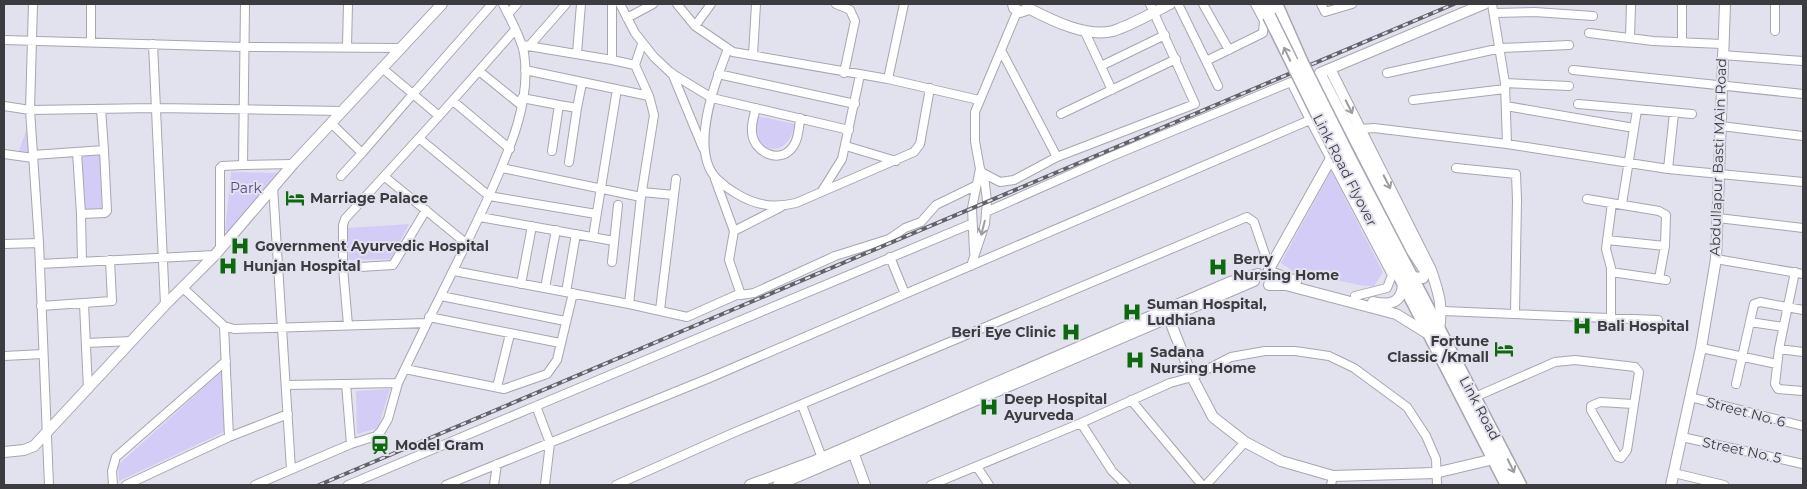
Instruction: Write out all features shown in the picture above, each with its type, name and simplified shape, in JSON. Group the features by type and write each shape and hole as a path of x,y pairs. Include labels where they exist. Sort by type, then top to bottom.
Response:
{"main road":[{"name":"Link Road Flyover","path":"1263,4 1302,85 1407,281 1432,315 1435,332"},
{"name":"Link Road Flyover","path":"1276,4 1302,63 1407,281"},
{"name":"Link Road","path":"1435,332 1475,397 1520,485"},
{"name":"Link Road","path":"1435,332 1507,485"}],"street":[{"path":"33,4 30,110 39,243 49,485"},
{"path":"91,4 91,42"},
{"path":"243,165 245,4"},
{"path":"347,47 348,4"},
{"path":"341,176 492,4"},
{"path":"255,485 351,444 376,436 388,419 398,383 480,217 510,149 522,101 525,70 522,45 503,4"},
{"path":"508,14 516,4"},
{"path":"530,45 566,4"},
{"path":"577,53 581,4"},
{"path":"612,4 612,60"},
{"path":"620,4 642,44 671,73 712,98 849,130"},
{"path":"627,18 653,4"},
{"path":"677,4 695,26 728,49 860,76 888,79 979,100"},
{"path":"695,26 711,4"},
{"path":"753,55 756,4"},
{"path":"836,4 853,12 855,21 844,72"},
{"path":"888,79 904,4"},
{"path":"1002,4 1024,12 1028,6 1084,30 1099,32 1113,31 1152,8 1170,4"},
{"path":"1178,4 1218,86"},
{"path":"1203,4 1229,50"},
{"path":"1206,61 1263,33 1265,30 1264,21 1254,4"},
{"path":"1321,4 1325,12 1352,4"},
{"path":"986,212 1110,157 1291,82 1317,72 1325,71 1484,4"},
{"path":"1492,4 1501,48 1505,86 1507,144"},
{"path":"1630,38 1631,4"},
{"path":"1682,4 1682,42"},
{"name":"Abdullapur Basti MAin Road","path":"1671,485 1702,348 1716,259 1725,4"},
{"path":"1775,4 1775,31"},
{"path":"4,452 30,449 47,432 217,252 293,164 402,48 439,5"},
{"path":"971,266 974,252 983,232 986,212 975,127 975,112 1002,52 1015,8"},
{"path":"981,171 1000,182 1014,180 1057,158 1196,104 1152,8"},
{"path":"1495,13 1535,12 1593,16"},
{"path":"348,326 343,268 342,225 420,139 514,30"},
{"path":"1084,30 1112,90"},
{"path":"1589,33 1682,42 1803,61"},
{"path":"1101,66 1165,35"},
{"path":"4,40 244,47 402,48"},
{"path":"153,44 165,305"},
{"path":"628,304 654,115 649,96 635,65 642,44"},
{"path":"522,45 577,53 635,65"},
{"path":"1387,73 1501,48 1569,45"},
{"path":"708,159 704,138 705,122 718,74 728,49"},
{"path":"1002,52 1057,158"},
{"path":"1061,114 1176,59"},
{"path":"382,68 438,116"},
{"path":"525,70 649,96"},
{"path":"1573,70 1721,87 1803,94"},
{"path":"479,71 522,101 578,108"},
{"path":"1265,271 1280,277 1378,303 1389,304 1397,301 1407,281 1425,276 1424,269 1325,71"},
{"path":"671,73 708,159 734,231 729,260 741,293"},
{"path":"718,74 855,104"},
{"path":"822,191 842,159 860,76"},
{"path":"1291,82 1310,120 1331,152 1392,275 1387,288 1355,296"},
{"path":"569,162 582,83"},
{"path":"1413,100 1505,86 1569,86"},
{"path":"734,231 781,207 914,152 920,144 930,88"},
{"path":"593,237 617,89"},
{"path":"453,100 510,149"},
{"path":"1578,104 1692,114"},
{"path":"552,151 559,105"},
{"path":"4,106 30,110 155,108 342,110"},
{"path":"1506,106 1634,128"},
{"path":"756,108 752,132 754,141 762,152 771,156 788,152 794,146 798,135 800,118"},
{"path":"81,214 107,212 101,109"},
{"path":"1622,204 1637,110"},
{"path":"1668,169 1674,113"},
{"path":"446,485 905,294 1310,120"},
{"path":"331,123 362,153"},
{"path":"1721,126 1803,136"},
{"path":"778,485 852,449 1265,271 1331,152 1356,132 1374,128 1629,161 1668,169 1803,182"},
{"path":"1356,132 1427,262 1441,300 1432,315"},
{"path":"420,139 489,196 596,214"},
{"path":"846,146 896,161"},
{"path":"4,154 33,156 104,150"},
{"path":"77,152 82,262"},
{"path":"217,252 220,168 222,166 293,164"},
{"path":"502,168 600,189 642,194 674,195"},
{"path":"1456,168 1516,174 1516,314"},
{"path":"974,252 971,224 975,186 981,171"},
{"path":"385,177 467,244"},
{"path":"715,177 732,191 747,199 762,205 781,207"},
{"path":"660,310 676,179"},
{"path":"454,271 660,310 682,316 692,316 741,293 741,295 754,293 835,256 889,239 905,228 921,222 936,205 975,186"},
{"path":"273,187 291,469"},
{"path":"1587,199 1663,212 1667,220 1663,279 1611,272"},
{"path":"1611,318 1611,272 1607,240 1612,203"},
{"path":"612,262 618,205"},
{"path":"343,268 393,265 426,210"},
{"path":"480,217 614,241"},
{"path":"616,485 1247,217 1254,222 1265,271 1273,282 1269,285 1286,286 1396,314 1435,332"},
{"path":"1718,218 1803,228"},
{"path":"348,485 971,224"},
{"path":"521,284 532,226"},
{"path":"545,288 556,230"},
{"path":"405,369 504,389 548,374 554,366 565,321 576,234"},
{"path":"1607,240 1665,246"},
{"path":"4,244 39,243"},
{"path":"40,264 217,252"},
{"path":"890,257 905,294"},
{"path":"1716,259 1803,274"},
{"path":"41,306 112,301 110,260"},
{"path":"1795,272 1779,349 1776,387 1778,389 1803,392"},
{"path":"183,288 224,326 234,329 348,326 428,320 560,343"},
{"path":"440,296 565,321"},
{"path":"1736,384 1744,358 1752,307 1756,302 1803,310"},
{"path":"84,304 88,389"},
{"path":"1166,313 1192,377 1213,417 1245,442 1281,461 1332,481 1435,473 1494,458"},
{"path":"1432,315 1516,314 1658,320"},
{"path":"1750,322 1783,328"},
{"path":"224,326 229,436"},
{"path":"496,387 510,334"},
{"path":"86,343 132,340"},
{"path":"1702,348 1777,364"},
{"path":"1779,349 1803,352"},
{"path":"932,485 1081,423 1131,400 1192,377 1231,357 1265,351 1295,350 1329,356 1354,368 1407,407 1430,444 1436,459 1435,473 1437,485"},
{"path":"4,356 44,354"},
{"path":"1475,397 1554,362 1575,360 1638,369 1626,454 1619,458 1591,410 1592,406 1600,402 1633,404"},
{"path":"112,485 112,471 116,457 226,361"},
{"path":"287,385 398,383"},
{"path":"346,384 351,444"},
{"name":"Street No. 6","path":"1690,397 1803,426"},
{"path":"1131,400 1202,485"},
{"path":"802,405 822,458"},
{"path":"536,406 550,443 546,485"},
{"path":"126,485 229,436 288,414"},
{"path":"1081,423 1112,471 1126,485"},
{"name":"Street No. 5","path":"1682,437 1803,464"},
{"path":"1206,485 1245,442"},
{"path":"750,485 852,449"},
{"path":"852,449 866,485"},
{"path":"494,485 497,464"},
{"path":"976,467 989,485"},
{"path":"1674,473 1724,485"},
{"path":"466,477 469,485"}],"green space":[{"path":"32,115 34,154 18,153"},
{"path":"757,116 795,124 791,136 785,144 778,148 770,148 764,145 756,129"},
{"path":"100,154 102,209 85,210 82,155"},
{"path":"1331,171 1383,272 1374,286 1364,286 1293,271 1281,263"},
{"name":"Park","path":"231,172 281,173 229,232 225,231"},
{"path":"409,224 391,259 349,260 347,228"},
{"path":"222,371 224,432 119,481 118,465"},
{"path":"390,389 378,428 357,434 356,391"}],"railway":[{"path":"319,485 1454,4"}],"place":[{"name":"Marriage Palace","path":"295,198"},
{"name":"Government Ayurvedic Hospital","path":"240,246"},
{"name":"Hunjan Hospital","path":"228,266"},
{"name":"Berry Nursing Home","path":"1218,267"},
{"name":"Suman Hospital, Ludhiana","path":"1132,312"},
{"name":"Bali Hospital","path":"1582,326"},
{"name":"Beri Eye Clinic","path":"1071,332"},
{"name":"Fortune Classic /Kmall","path":"1504,349"},
{"name":"Sadana Nursing Home","path":"1135,360"},
{"name":"Deep Hospital Ayurveda","path":"989,407"},
{"name":"Model Gram","path":"380,445"}]}
